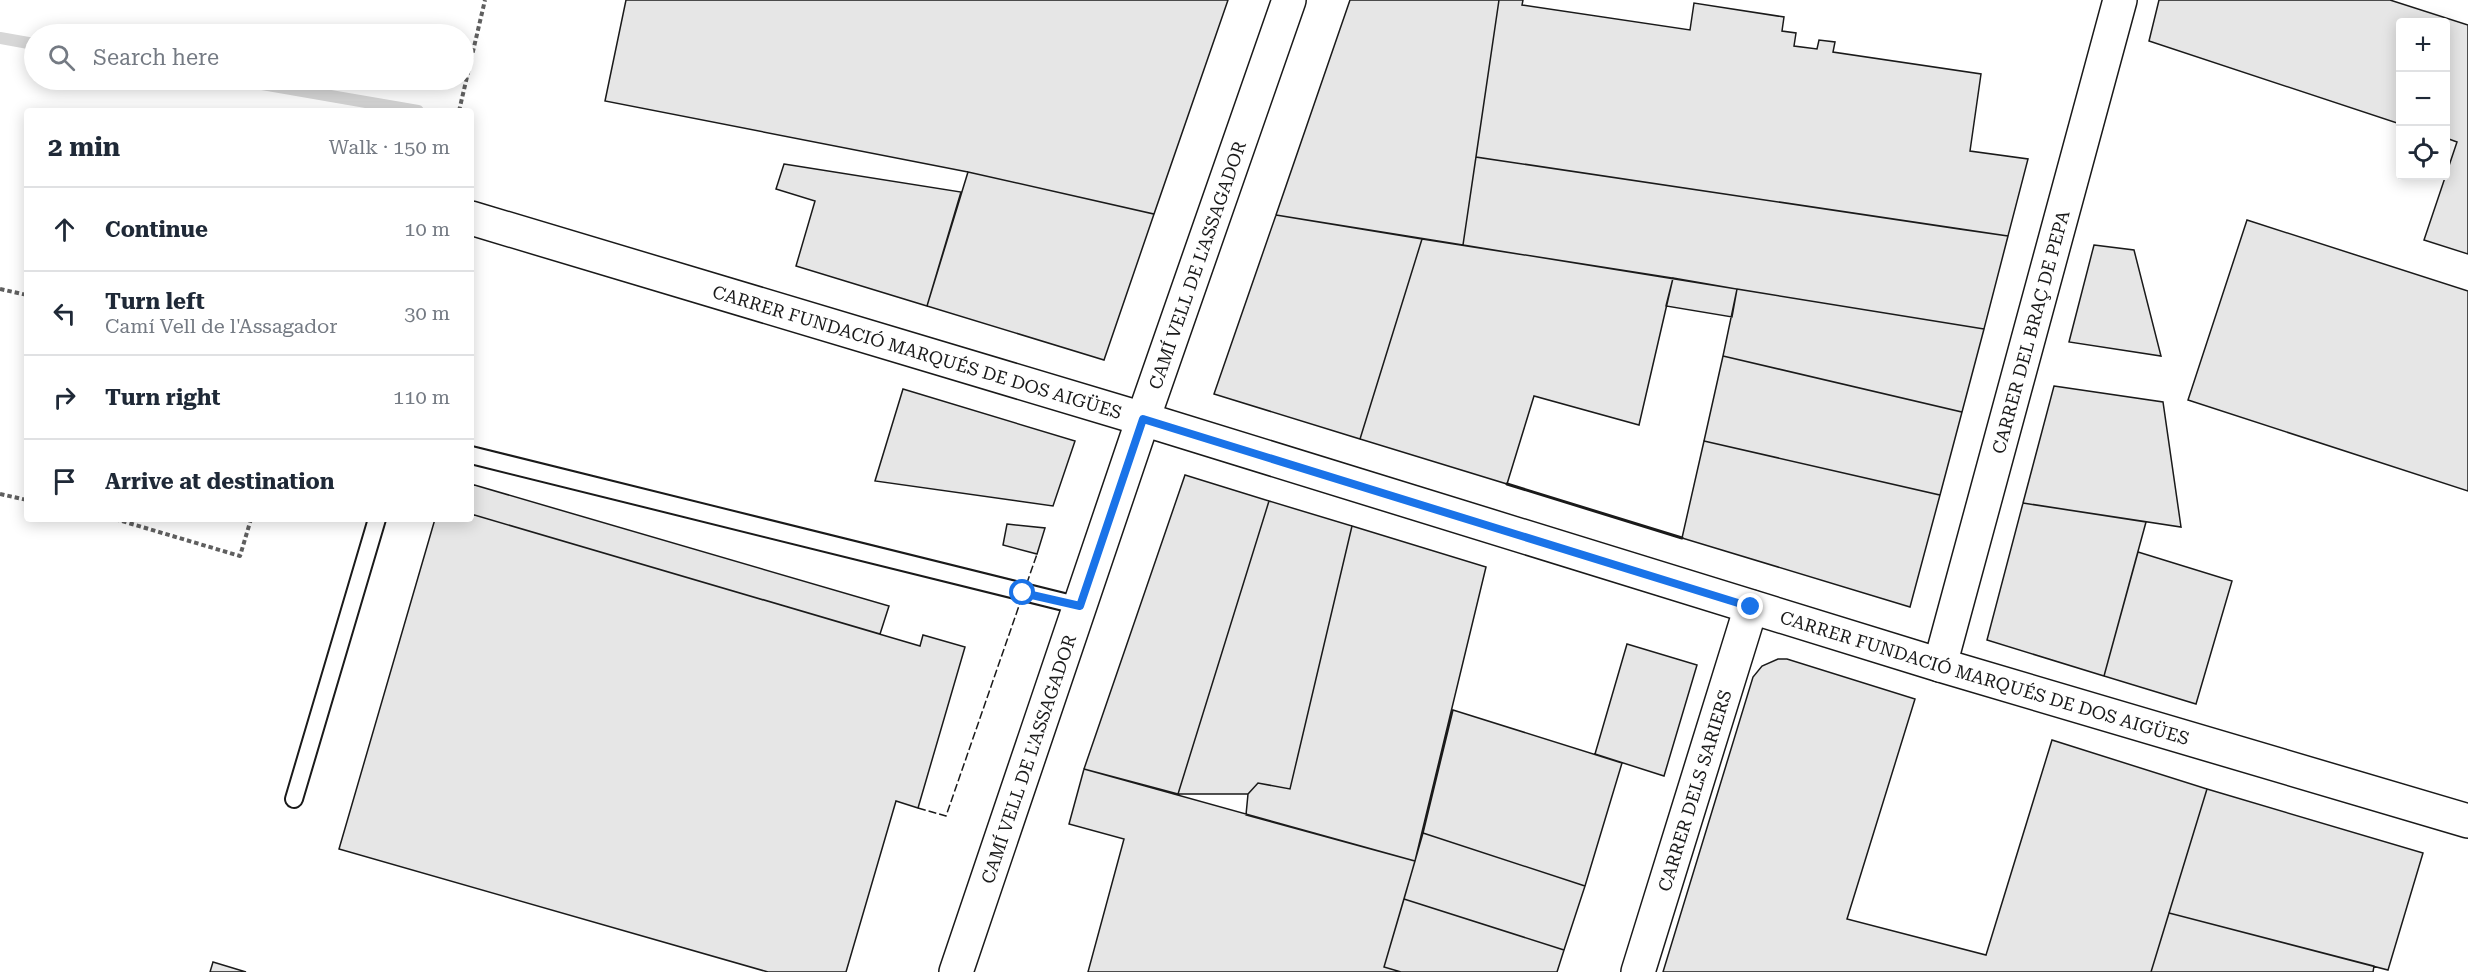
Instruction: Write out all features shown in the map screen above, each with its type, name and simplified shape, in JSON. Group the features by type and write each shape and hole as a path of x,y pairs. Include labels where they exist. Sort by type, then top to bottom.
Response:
{"street":[{"name":"CAMÍ VELL DE L'ASSAGADOR","path":"956,972 1143,419 1289,0"},
{"name":"CARRER DEL BRAÇ DE PEPA","path":"1940,665 2120,0"},
{"name":"CARRER FUNDACIÓ MARQUÉS DE DOS AIGÜES","path":"474,219 1143,419 1940,665 2468,821"},
{"name":"CARRER DELS SARIERS","path":"1638,972 1751,607"}],"lane":[{"path":"474,456 1080,606"},
{"path":"294,799 377,522"}],"path":[{"path":"474,47 485,0"},
{"path":"460,108 464,90"},
{"path":"0,289 24,294"},
{"path":"0,494 24,499"},
{"path":"125,522 240,556 250,522"}],"building":[{"path":"626,0 1228,0 1154,214 968,172 605,101"},
{"path":"1350,0 1499,0 1463,245 1276,215"},
{"path":"1499,0 1523,0 1522,5 1690,30 1694,3 1784,17 1782,31 1796,33 1794,46 1817,49 1819,40 1835,42 1833,52 1981,74 1970,151 2028,159 2008,236 1476,157"},
{"path":"2159,0 2390,0 2446,18 2396,18 2396,123 2149,41"},
{"path":"2450,19 2468,25 2468,254 2424,240 2444,180 2450,180 2450,163 2457,142 2450,139"},
{"path":"1476,157 2008,236 1984,329 1463,245"},
{"path":"784,164 961,192 927,306 796,266 815,201 776,189"},
{"path":"968,172 1154,214 1104,360 927,306"},
{"path":"1276,215 1422,239 1360,439 1214,394"},
{"path":"2247,220 2468,291 2468,491 2188,400"},
{"path":"1422,239 1673,278 1639,425 1534,396 1507,484 1360,439"},
{"path":"2094,245 2134,250 2161,356 2069,342"},
{"path":"1673,278 1737,289 1732,317 1666,306"},
{"path":"1737,289 1984,329 1962,412 1723,356"},
{"path":"1723,356 1962,412 1940,495 1704,441"},
{"path":"2054,386 2163,402 2181,527 2023,503"},
{"path":"903,389 1075,441 1053,506 875,481"},
{"path":"1704,441 1940,495 1910,607 1682,538"},
{"path":"1185,475 1269,501 1178,794 1084,769"},
{"path":"474,485 889,606 880,634 474,515"},
{"path":"1269,501 1352,526 1290,789 1258,783 1248,794 1178,794"},
{"path":"2023,503 2146,522 2104,676 1987,640"},
{"path":"474,515 920,646 923,635 965,647 918,808 896,801 846,972 768,972 339,849 434,522 474,522"},
{"path":"1007,524 1045,528 1037,554 1003,545"},
{"path":"1352,526 1486,567 1415,861 1246,815 1248,794 1258,783 1290,789"},
{"path":"2138,552 2232,581 2196,704 2104,676"},
{"path":"1627,644 1697,665 1664,776 1595,754"},
{"path":"1778,659 1787,659 1915,699 1847,919 1986,955 2052,740 2207,789 2151,972 1663,972 1753,677 1762,666"},
{"path":"1453,710 1622,763 1585,886 1423,833"},
{"path":"1084,769 1415,861 1384,967 1401,972 1088,972 1124,839 1069,824"},
{"path":"2207,789 2423,853 2388,970 2169,913"},
{"path":"1423,833 1585,886 1564,950 1404,899"},
{"path":"1404,899 1564,950 1557,972 1401,972 1384,967"},
{"path":"2169,913 2374,966 2373,972 2151,972"},
{"path":"213,962 246,972 210,972"}],"waterway":[{"path":"0,38 24,42"},
{"path":"296,90 401,108"}],"fence":[{"path":"918,808 946,816 1037,554"}],"wall":[{"path":"1507,484 1682,538"}],"route":[{"path":"1023,593 1080,606 1143,419 1751,607"}]}
